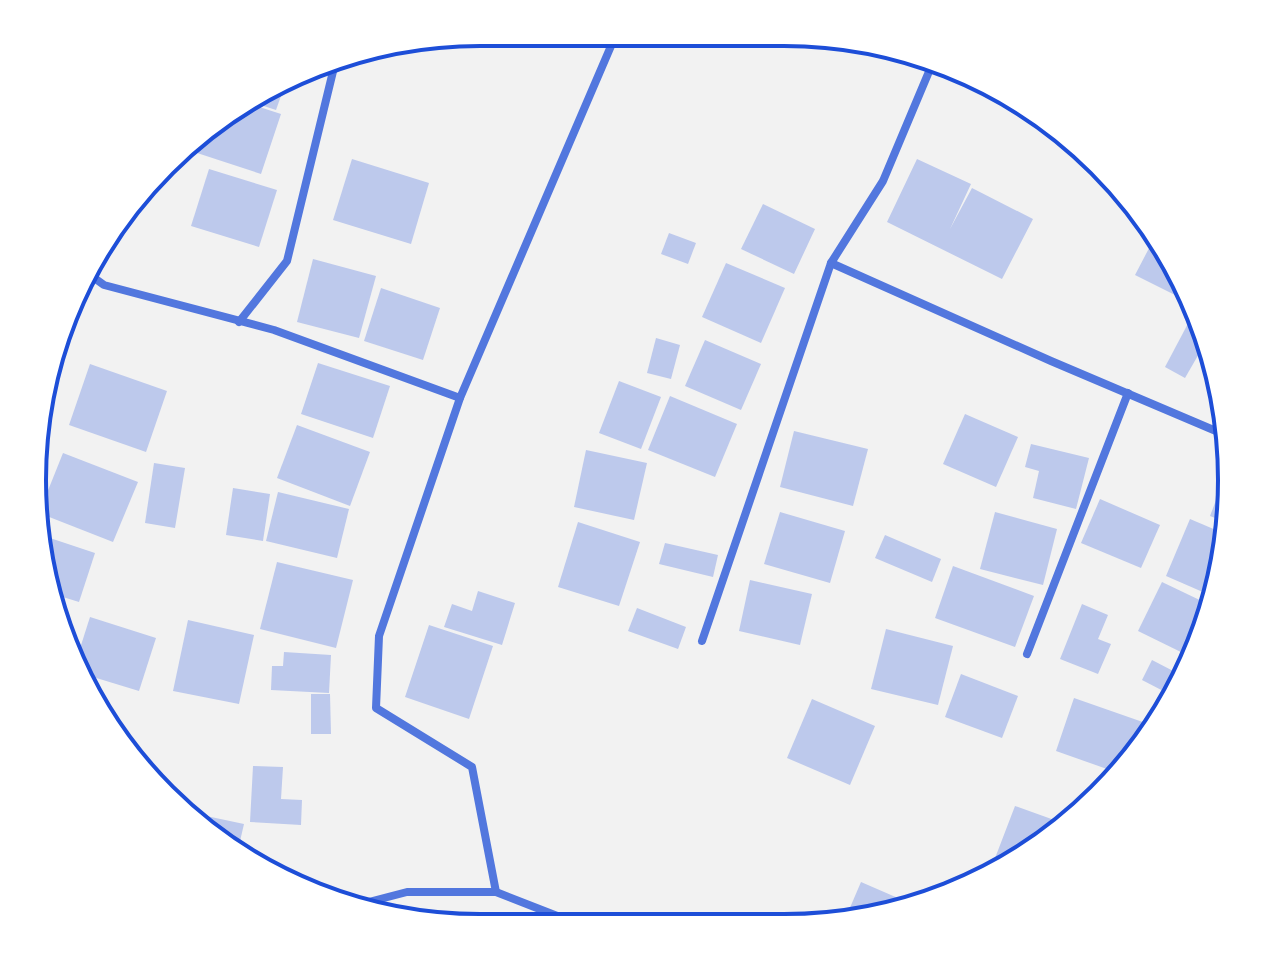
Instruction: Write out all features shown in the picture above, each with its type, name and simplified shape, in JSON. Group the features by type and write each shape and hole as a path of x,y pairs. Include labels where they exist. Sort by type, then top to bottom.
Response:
{"street":[{"path":"496,892 472,767 376,708 379,636 460,398 611,46"},
{"path":"702,641 831,263 883,181 929,71"},
{"path":"239,322 287,261 333,72"},
{"path":"831,263 1215,430"},
{"path":"96,279 104,285 274,330 460,398"},
{"path":"1027,654 1128,393"},
{"path":"374,901 407,892 496,892 552,914"}],"building":[{"path":"282,94 276,110 261,105"},
{"path":"259,107 281,114 261,174 196,153"},
{"path":"352,159 429,183 411,244 333,220"},
{"path":"917,159 971,184 950,229 972,188 1033,219 1002,279 887,222"},
{"path":"209,169 277,190 259,247 191,226"},
{"path":"763,204 815,229 794,274 741,249"},
{"path":"669,233 696,243 688,264 661,254"},
{"path":"1150,247 1177,296 1135,275"},
{"path":"313,259 376,276 359,338 297,322"},
{"path":"726,263 785,288 761,343 702,317"},
{"path":"381,288 440,308 423,360 364,341"},
{"path":"1188,323 1199,354 1185,378 1165,367"},
{"path":"656,338 680,345 671,379 647,373"},
{"path":"705,340 761,364 741,410 685,386"},
{"path":"318,363 390,386 373,438 301,414"},
{"path":"90,364 167,391 146,452 69,425"},
{"path":"619,381 661,397 641,449 599,433"},
{"path":"670,396 737,424 715,477 648,450"},
{"path":"965,414 1018,437 996,487 943,464"},
{"path":"297,425 370,452 350,506 277,478"},
{"path":"794,431 868,449 853,506 780,487"},
{"path":"1031,444 1089,458 1076,509 1033,498 1039,471 1025,467"},
{"path":"586,450 647,463 634,520 574,507"},
{"path":"63,453 138,482 113,542 48,516 47,494"},
{"path":"154,463 185,468 175,528 145,523"},
{"path":"233,488 270,494 263,541 226,535"},
{"path":"278,492 349,509 337,558 266,541"},
{"path":"1217,497 1216,518 1210,516"},
{"path":"1100,499 1160,525 1141,568 1081,543"},
{"path":"780,512 845,531 830,583 764,564"},
{"path":"995,512 1057,529 1043,585 980,569"},
{"path":"1190,519 1215,530 1203,592 1166,576"},
{"path":"578,522 640,542 619,606 558,587"},
{"path":"885,535 941,559 932,582 875,558"},
{"path":"50,538 95,553 79,602 62,597"},
{"path":"665,543 718,555 713,577 659,564"},
{"path":"277,562 353,580 336,648 260,629"},
{"path":"953,566 1034,596 1015,647 935,618"},
{"path":"750,580 812,594 800,645 739,631"},
{"path":"1162,582 1201,600 1182,653 1138,631"},
{"path":"478,591 515,603 502,645 444,627 452,604 472,611"},
{"path":"1082,604 1108,615 1098,639 1111,644 1098,674 1060,659"},
{"path":"637,608 686,627 678,649 628,631"},
{"path":"90,617 156,638 139,691 94,677 80,648"},
{"path":"188,620 254,635 239,704 173,691"},
{"path":"429,625 493,646 469,719 405,697"},
{"path":"886,629 953,646 938,705 871,689"},
{"path":"284,652 331,655 329,693 271,690 272,666 283,666"},
{"path":"1152,660 1173,671 1163,691 1142,680"},
{"path":"961,674 1018,696 1002,738 945,717"},
{"path":"311,694 330,694 331,734 311,734"},
{"path":"1074,698 1144,722 1107,770 1056,751"},
{"path":"812,699 875,726 850,785 787,758"},
{"path":"253,766 283,767 281,799 302,800 301,825 250,822"},
{"path":"1015,806 1053,820 1025,841 995,859"},
{"path":"206,816 244,824 240,842"},
{"path":"861,882 899,898 869,906 850,909"}]}
